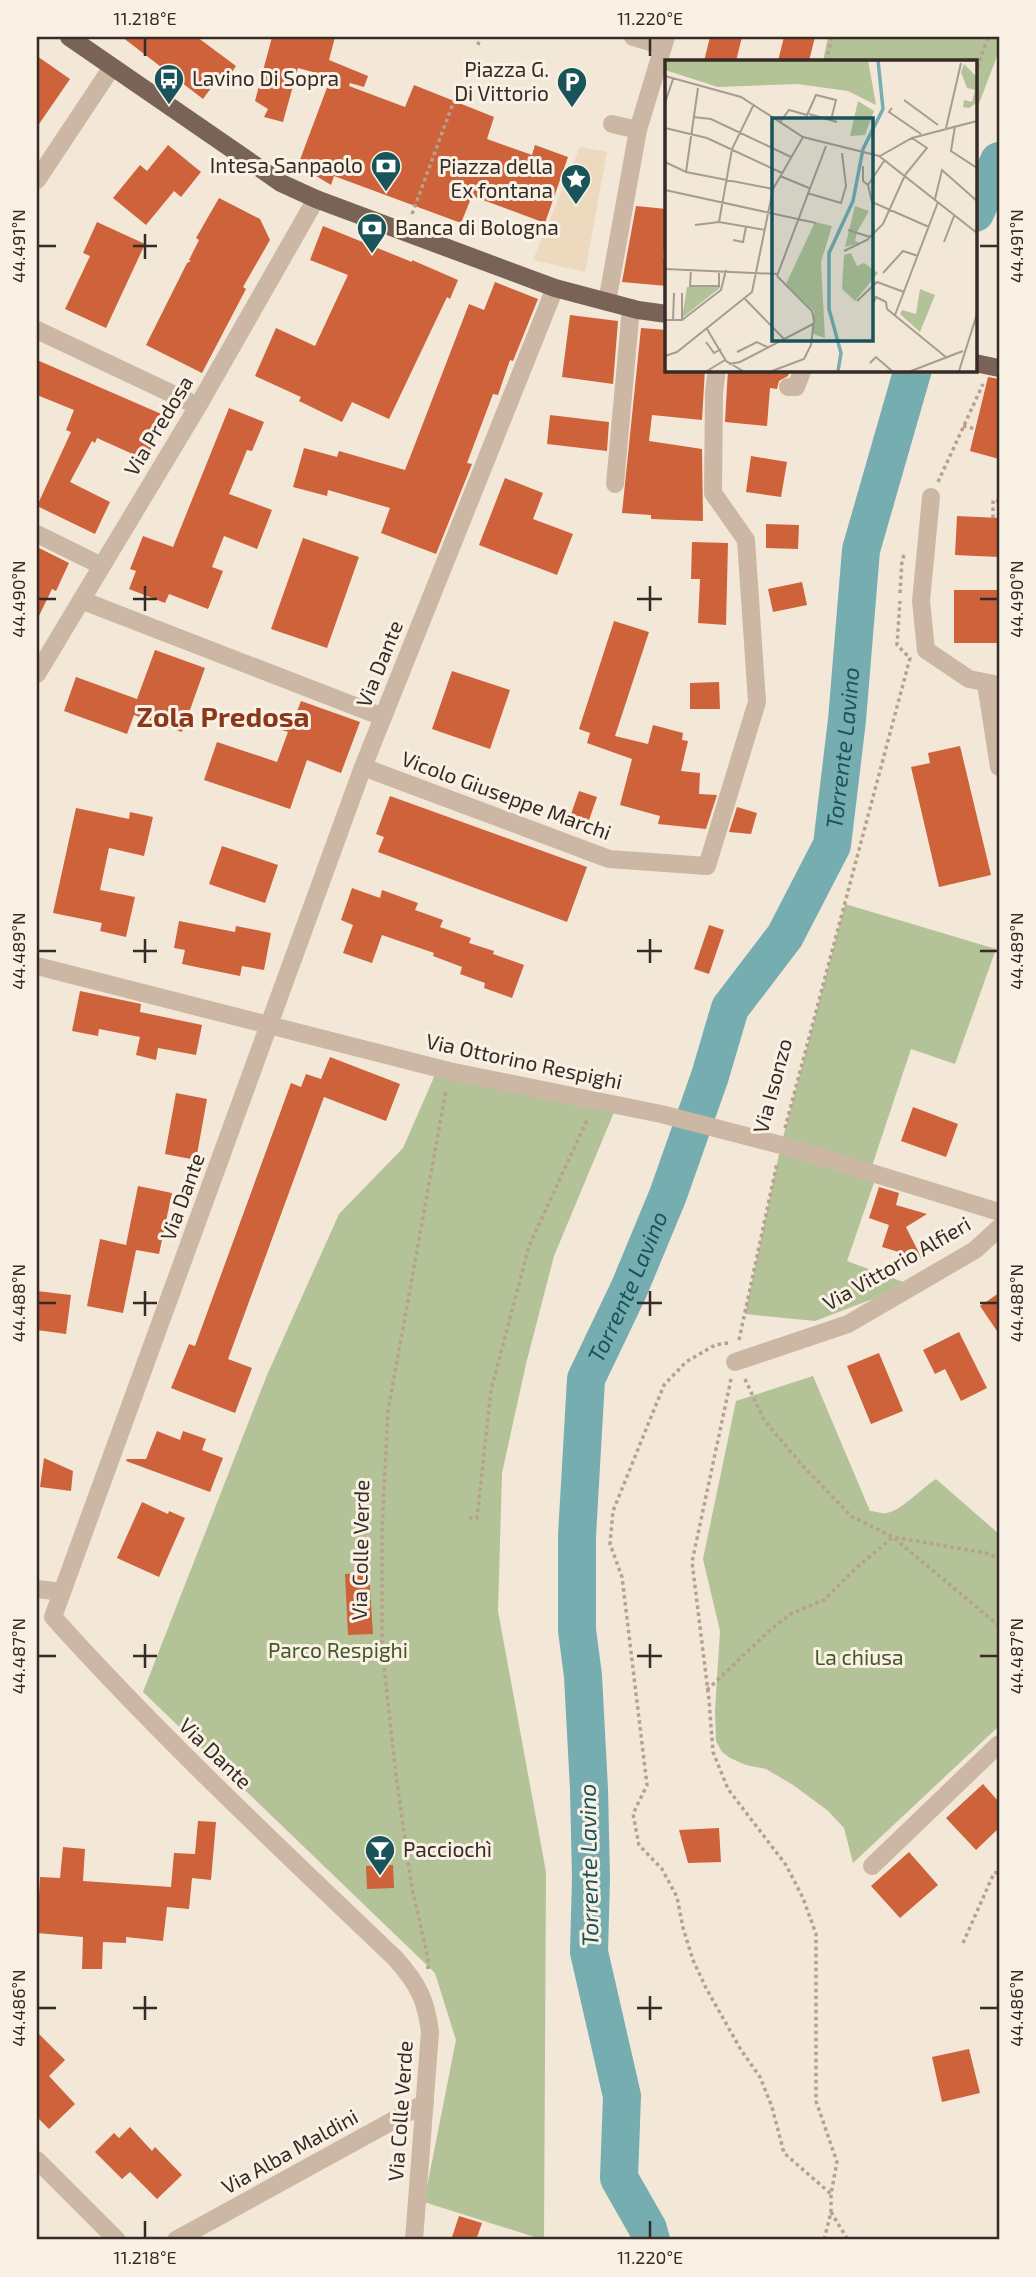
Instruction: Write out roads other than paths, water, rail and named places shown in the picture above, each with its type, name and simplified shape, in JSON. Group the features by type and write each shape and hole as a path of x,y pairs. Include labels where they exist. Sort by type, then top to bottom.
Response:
{"main road":[{"path":"80,40 112,66 281,183 316,199 555,288 631,308 665,314"}],"street":[{"path":"607,302 638,130 665,41 633,37"},
{"path":"37,180 112,66"},
{"path":"612,124 638,130"},
{"name":"Via Predosa","path":"37,674 198,405 316,199"},
{"name":"Via Dante","path":"427,2007 415,1982 395,1958 194,1766 45,1616 62,1592 363,767 555,288"},
{"path":"615,484 631,308"},
{"path":"37,330 198,405"},
{"name":"Vicolo Giuseppe Marchi","path":"363,767 609,859 707,866 757,702 746,540 713,493 717,371"},
{"path":"788,387 796,387 802,371"},
{"path":"931,497 920,601 926,650 969,679 993,685 999,767"},
{"path":"37,534 102,566"},
{"path":"81,600 383,717"},
{"name":"Via Ottorino Respighi","path":"37,965 449,1071 661,1114 781,1145 999,1212"},
{"name":"Via Vittorio Alfieri","path":"735,1362 848,1324 975,1250 999,1228"},
{"path":"37,1589 62,1592"},
{"path":"872,1866 999,1744"},
{"name":"Via Colle Verde","path":"414,2240 430,2032 427,2007"},
{"name":"Via Alba Maldini","path":"176,2240 425,2103"},
{"path":"37,2160 117,2240"}],"waterway":[{"name":"Torrente Lavino","path":"976,211 999,161"},
{"name":"Torrente Lavino","path":"651,2240 648,2229 619,2178 622,2096 589,1952 589,1789 583,1676 577,1630 577,1536 586,1379 629,1289 668,1195 710,1076 730,1008 785,936 832,845 847,720 861,550 912,371"}],"place":[{"name":"Lavino Di Sopra","path":"169,106"},
{"name":"Piazza G. Di Vittorio","path":"572,109"},
{"name":"Intesa Sanpaolo","path":"386,193"},
{"name":"Piazza della Ex fontana","path":"576,206"},
{"name":"Banca di Bologna","path":"372,255"},
{"name":"Pacciochì","path":"380,1877"}],"district":[{"name":"Zola Predosa","path":"223,717"}],"park label":[{"name":"Parco Respighi","path":"338,1651"},
{"name":"La chiusa","path":"859,1658"}]}
